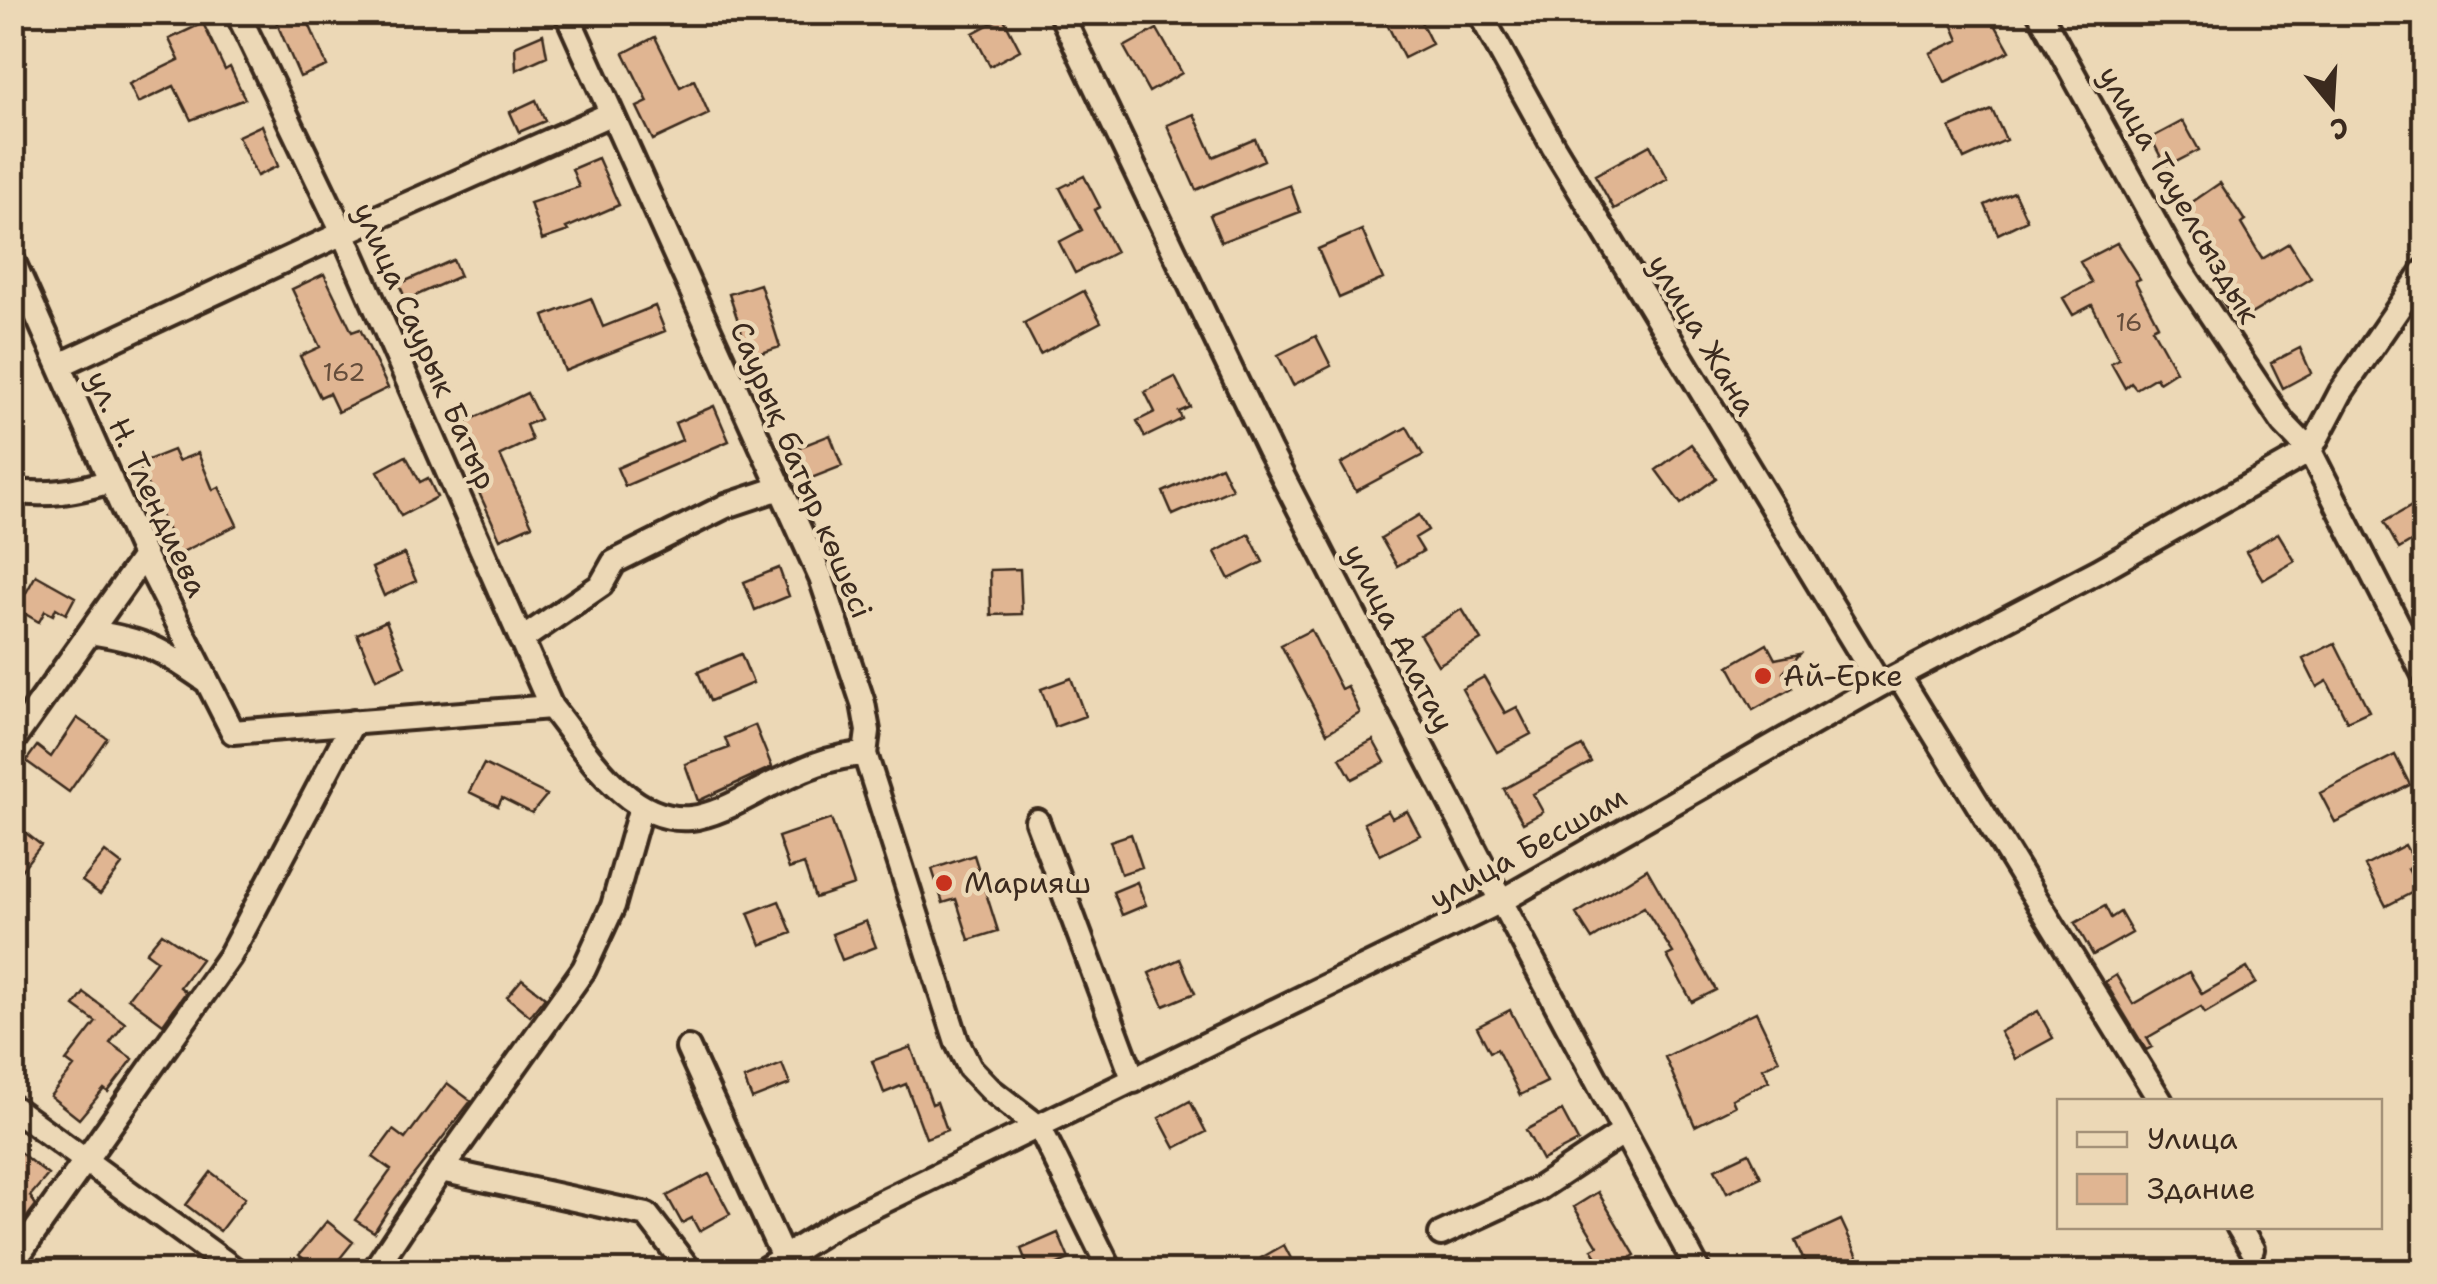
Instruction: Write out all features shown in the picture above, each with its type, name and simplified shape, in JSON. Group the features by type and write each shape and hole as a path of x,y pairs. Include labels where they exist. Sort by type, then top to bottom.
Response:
{"street":[{"name":"улица Саурык Батыр","path":"237,12 343,233 551,707 620,791 641,807"},
{"name":"Саурық батыр көшесі","path":"566,12 821,578 863,703 868,731 864,754 957,1042 970,1068 991,1090 1040,1128 1110,1272"},
{"name":"улица Жана","path":"1479,12 1553,146 1889,680 2159,1099"},
{"name":"улица Тауелсыздык","path":"2039,12 2181,270 2283,422 2310,451 2424,675"},
{"name":"улица Алатау","path":"1069,16 1268,450 1698,1272"},
{"path":"60,365 610,114"},
{"name":"ул. Н. Тлендиева","path":"12,259 144,556 233,732 353,722"},
{"path":"2310,451 2341,392 2424,271"},
{"name":"улица Бесшам","path":"760,1272 786,1264 839,1222 1040,1128 1501,901 1889,680 2098,571 2310,451"},
{"path":"12,491 42,496 110,481"},
{"path":"521,640 600,585 614,562 726,506 780,488"},
{"path":"12,742 144,556"},
{"path":"90,632 132,638 170,656 208,682"},
{"path":"12,1264 230,956 353,722 551,707"},
{"path":"374,1272 441,1170 584,970 613,906 641,807 690,818 715,812 818,762 864,754"},
{"path":"1038,821 1134,1081"},
{"path":"688,1048 786,1264"},
{"path":"12,1107 238,1272"},
{"path":"1441,1234 1538,1189 1624,1132"},
{"path":"441,1170 647,1216 691,1272"},
{"path":"2240,1229 2252,1249"}],"building":[{"path":"272,12 304,12 327,66 300,77"},
{"path":"1381,12 1416,12 1432,44 1404,58"},
{"path":"1947,12 1988,12 2010,51 1945,82 1930,53 1959,40"},
{"path":"1003,17 1020,50 990,66 973,33"},
{"path":"203,23 225,70 230,67 245,99 191,120 174,86 138,103 129,84 179,60 169,39"},
{"path":"1157,29 1182,73 1149,92 1124,47"},
{"path":"543,34 547,56 516,70 515,46"},
{"path":"655,37 680,87 694,80 709,114 653,140 637,107 648,102 624,53"},
{"path":"536,100 545,121 519,132 510,112"},
{"path":"1992,110 2006,140 1964,159 1950,128"},
{"path":"1194,114 1213,157 1255,139 1264,160 1196,190 1167,125"},
{"path":"2183,121 2199,150 2166,167 2151,138"},
{"path":"262,125 278,166 257,176 238,136"},
{"path":"1650,145 1668,179 1614,209 1595,175"},
{"path":"598,158 619,205 542,240 530,203 579,187 572,169"},
{"path":"1084,176 1100,207 1094,210 1116,252 1075,273 1059,242 1082,230 1060,188"},
{"path":"2220,183 2245,221 2241,224 2262,259 2289,243 2311,278 2236,323 2222,301 2229,297 2203,255 2212,249 2185,207"},
{"path":"1290,185 1300,212 1221,242 1210,215"},
{"path":"2014,192 2027,220 1998,234 1985,205"},
{"path":"1362,230 1383,279 1339,298 1318,249"},
{"path":"2117,243 2140,279 2135,281 2158,325 2152,328 2176,371 2159,382 2156,377 2136,389 2131,383 2125,388 2111,363 2119,359 2092,305 2073,315 2063,298 2092,283 2080,262"},
{"path":"453,260 460,276 406,300 399,284"},
{"path":"324,274 352,332 360,329 388,388 338,412 329,393 320,397 300,356 320,347 292,289"},
{"path":"760,284 780,347 750,357 729,294"},
{"path":"1084,291 1101,322 1040,354 1024,323"},
{"path":"591,298 603,327 655,306 665,331 565,371 544,316"},
{"path":"1316,336 1331,366 1293,385 1278,355"},
{"path":"2300,348 2311,373 2283,388 2271,363"},
{"path":"1175,377 1190,407 1179,412 1182,419 1145,437 1137,421 1155,412 1145,392"},
{"path":"527,393 540,419 526,425 532,440 500,455 532,525 500,539 477,488 483,485 455,427"},
{"path":"714,406 729,441 625,486 617,468 682,440 675,423"},
{"path":"1407,427 1423,455 1356,491 1341,464"},
{"path":"830,435 842,466 804,481 792,450"},
{"path":"1691,444 1716,478 1681,504 1656,470"},
{"path":"173,450 178,461 198,453 213,490 219,487 237,525 178,554 138,464"},
{"path":"406,456 420,482 428,478 437,497 401,516 378,471"},
{"path":"1221,466 1232,489 1173,515 1163,492"},
{"path":"2424,499 2424,534 2399,549 2384,522"},
{"path":"1419,515 1428,530 1415,538 1423,551 1397,566 1381,538"},
{"path":"2278,533 2295,561 2263,580 2246,552"},
{"path":"1249,534 1263,562 1229,579 1215,552"},
{"path":"404,554 416,581 384,596 372,568"},
{"path":"779,568 789,596 755,610 744,582"},
{"path":"1020,569 1022,614 991,615 990,570"},
{"path":"36,575 75,597 66,614 56,608 53,615 45,611 39,622 17,609"},
{"path":"1462,609 1481,640 1438,665 1420,635"},
{"path":"386,621 405,666 376,679 357,634"},
{"path":"1311,630 1341,689 1347,686 1360,713 1327,733 1281,645"},
{"path":"2335,643 2369,711 2347,721 2327,681 2317,687 2303,659"},
{"path":"1767,644 1775,659 1800,654 1783,673 1792,688 1753,710 1729,666"},
{"path":"741,654 753,683 710,701 698,672"},
{"path":"1484,677 1505,713 1517,707 1531,734 1497,752 1462,689"},
{"path":"1071,678 1085,716 1055,727 1041,689"},
{"path":"77,718 107,738 69,792 26,761 37,746 51,757"},
{"path":"755,725 772,767 698,801 685,764 729,748 725,738"},
{"path":"1373,740 1385,762 1352,779 1340,758"},
{"path":"1582,746 1591,762 1533,794 1543,812 1523,823 1504,789"},
{"path":"2395,755 2410,785 2335,822 2320,793"},
{"path":"484,764 547,795 532,813 502,798 498,806 469,792"},
{"path":"1388,811 1392,818 1407,811 1420,835 1380,855 1364,823"},
{"path":"831,819 854,885 815,898 804,864 789,869 778,837"},
{"path":"12,822 41,845 12,882"},
{"path":"1131,834 1142,867 1121,874 1110,841"},
{"path":"2405,845 2416,865 2408,869 2419,889 2386,906 2365,866"},
{"path":"105,852 122,865 100,894 82,881"},
{"path":"974,855 998,931 969,940 956,899 943,903 932,869"},
{"path":"1647,869 1716,990 1692,1002 1667,956 1673,953 1644,907 1592,939 1576,914"},
{"path":"1137,882 1146,905 1122,915 1113,892"},
{"path":"779,901 792,933 761,945 748,913"},
{"path":"2105,906 2111,918 2120,912 2132,933 2093,955 2075,923"},
{"path":"866,921 876,947 842,960 832,934"},
{"path":"162,933 201,959 180,987 186,992 163,1024 128,998 157,960 146,952"},
{"path":"1180,959 1195,993 1164,1006 1149,973"},
{"path":"2247,968 2256,983 2205,1013 2201,1007 2147,1038 2152,1047 2146,1050 2105,982 2116,975 2133,1004 2189,972 2202,994"},
{"path":"522,979 545,997 530,1016 507,997"},
{"path":"84,993 125,1023 110,1043 133,1059 108,1092 104,1089 79,1119 50,1096 74,1067 66,1061 96,1022 74,1006"},
{"path":"1510,1010 1547,1082 1520,1095 1497,1049 1490,1052 1477,1027"},
{"path":"2038,1011 2053,1038 2015,1059 2000,1032"},
{"path":"1756,1012 1779,1060 1763,1068 1769,1081 1732,1099 1735,1106 1695,1126 1665,1057"},
{"path":"911,1047 932,1104 937,1102 947,1130 926,1138 906,1084 884,1093 872,1061"},
{"path":"782,1064 790,1084 752,1099 744,1079"},
{"path":"447,1083 471,1101 374,1232 355,1220 391,1170 373,1157 393,1130 405,1139"},
{"path":"1190,1101 1206,1132 1175,1148 1159,1118"},
{"path":"1562,1111 1578,1141 1542,1160 1526,1130"},
{"path":"12,1146 48,1175 30,1196 36,1205 20,1226 12,1220"},
{"path":"1749,1153 1761,1177 1727,1193 1715,1169"},
{"path":"211,1172 245,1198 220,1231 186,1205"},
{"path":"709,1174 730,1214 699,1231 692,1218 682,1223 667,1196"},
{"path":"1598,1192 1635,1255 1606,1272 1592,1249 1598,1246 1574,1207"},
{"path":"1841,1220 1865,1272 1809,1272 1795,1241"},
{"path":"327,1221 353,1242 329,1272 319,1272 299,1255"},
{"path":"1058,1233 1069,1259 1040,1272 1030,1272 1021,1249"},
{"path":"1284,1245 1298,1272 1268,1272 1261,1258"}],"place":[{"name":"Ай-Ерке","path":"1763,676"},
{"name":"Марияш","path":"944,883"}]}
